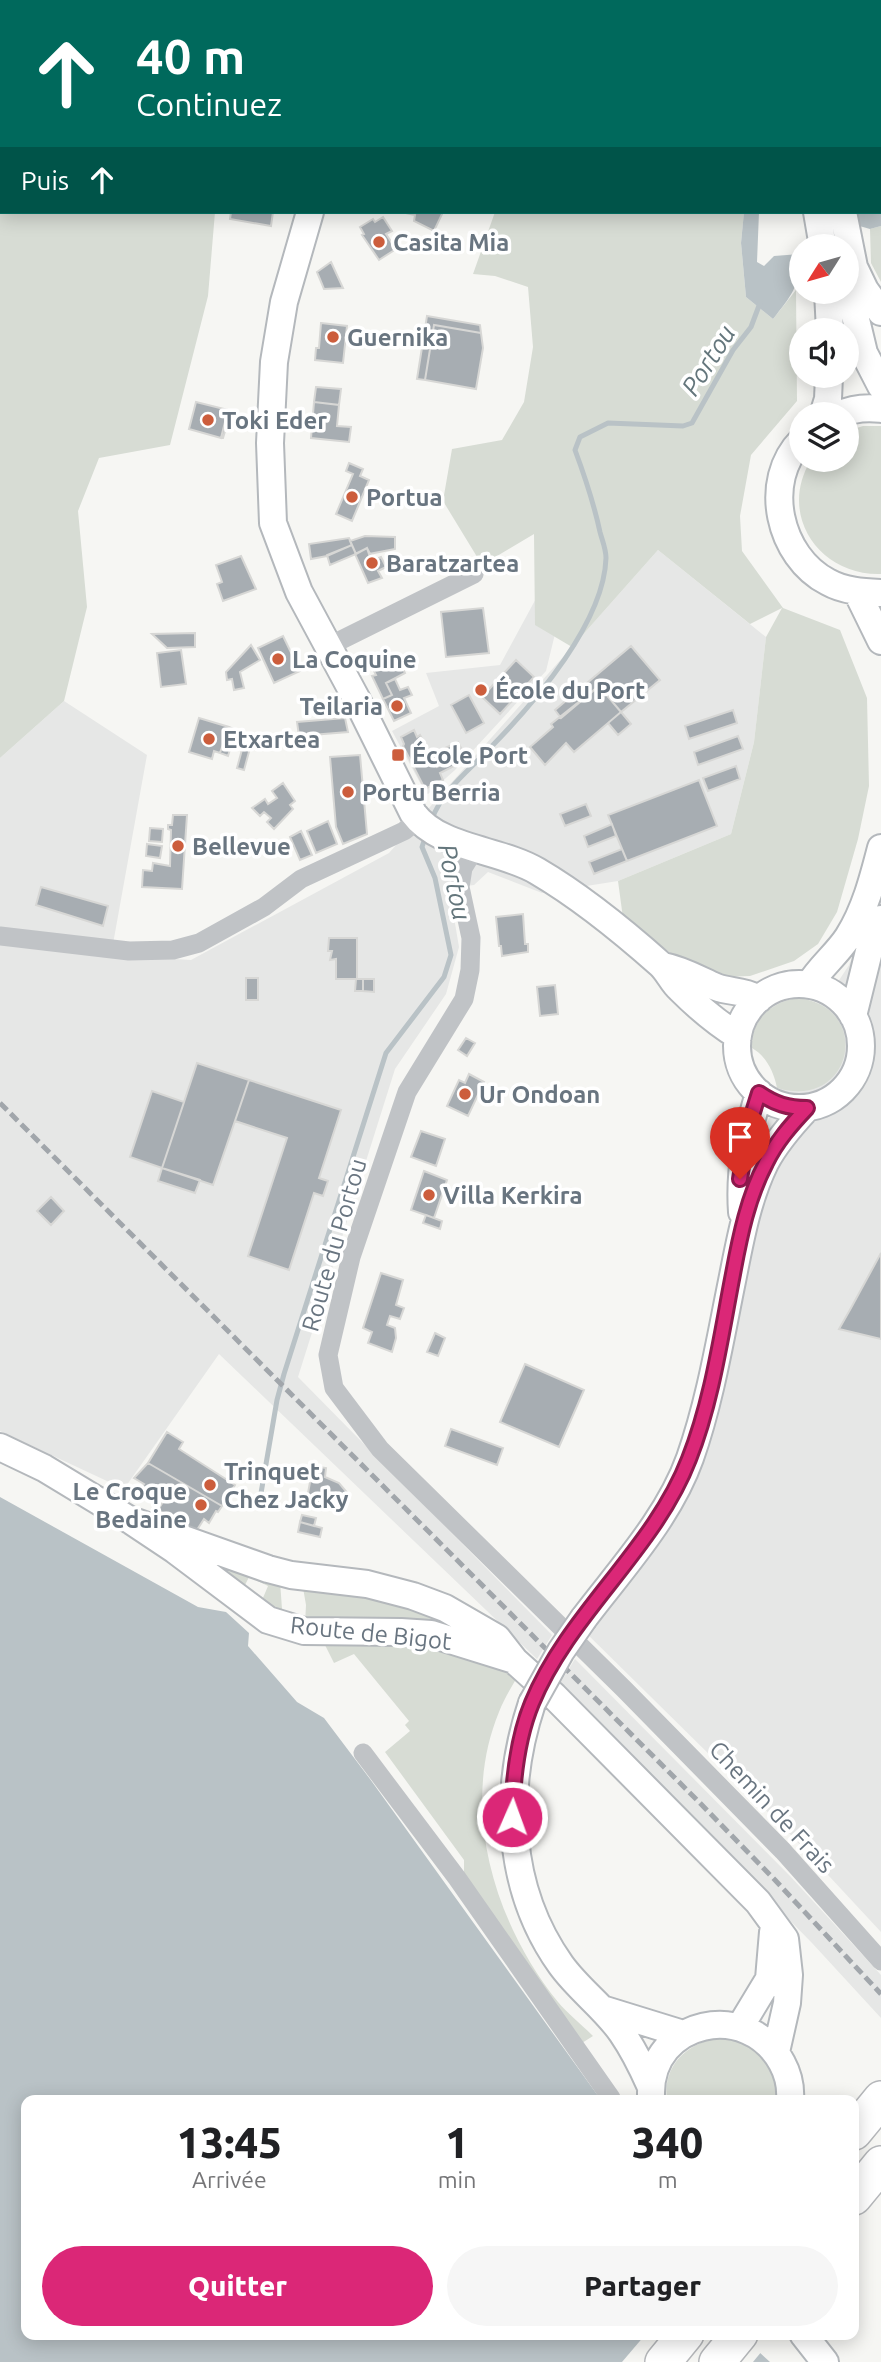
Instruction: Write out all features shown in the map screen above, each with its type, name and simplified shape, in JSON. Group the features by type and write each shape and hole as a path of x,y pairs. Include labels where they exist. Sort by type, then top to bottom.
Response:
{"highway":[{"path":"859,2126 881,2099"},
{"path":"859,2191 881,2164"},
{"path":"663,2362 681,2340"},
{"path":"717,2362 735,2340"}],"main road":[{"path":"309,214 284,302 274,362 270,443 273,523 299,592 418,820 440,835 535,869 587,905 663,966 678,987 719,1024 738,1036"},
{"path":"817,214 820,234"},
{"path":"841,214 842,234"},
{"path":"841,214 853,267 881,312"},
{"path":"852,304 864,353 881,386"},
{"path":"859,409 881,409"},
{"path":"789,462 783,472 779,504 785,535 802,562 827,582 869,593 881,641"},
{"path":"809,985 818,969 847,939 866,901 881,848"},
{"path":"853,1016 870,947 881,919"},
{"path":"663,966 683,971 719,988 745,991 759,999"},
{"path":"809,985 834,995 853,1016 859,1030 860,1060 854,1076 831,1100 807,1108 790,1108 759,1093 748,1081 741,1067 738,1036 742,1022 759,999 774,989 809,985"},
{"path":"742,1227 740,1179 749,1125 759,1093"},
{"path":"650,2092 621,2032 580,1989 560,1963 543,1933 522,1882 512,1817 517,1756 532,1703 561,1651 655,1523 689,1462 713,1375 742,1227 766,1162 788,1128 807,1108"},
{"name":"Route de Bigot","path":"0,1447 44,1468 130,1520 175,1550 268,1620 304,1631 431,1634 515,1661"},
{"name":"Route de Bigot","path":"130,1520 268,1569 291,1575 367,1584 412,1596 444,1608 497,1637 515,1661 748,1892 785,1939 789,1975 787,2003 776,2052"},
{"path":"740,2027 769,1979 774,1923"},
{"path":"601,2009 683,2034"},
{"path":"650,2092 656,2065 667,2048 683,2034 701,2026 721,2024 740,2027 760,2036 776,2052 787,2071 789,2095"},
{"path":"808,2340 825,2362"}],"street":[{"path":"329,646 474,574"},
{"path":"0,936 129,951 173,950 199,943 264,907 301,879 404,831 418,820"},
{"name":"Route du Portou","path":"476,847 463,868 460,887 471,938 470,970 464,999 407,1092 351,1257 328,1355 334,1388 380,1449 624,1689"},
{"name":"Chemin de Frais","path":"624,1689 783,1851 881,1961"},
{"path":"363,1753 457,1878 609,2095"}],"shaded area":[{"path":"0,214 215,214 208,296 170,445 99,458 78,511 87,607 64,701 0,758"},
{"path":"494,214 744,214 741,243 746,297 773,319 789,299 789,304 796,304 796,318 789,318 789,388 797,388 797,401 789,402 789,410 751,455 740,516 742,551 783,608 840,630 867,698 869,786 858,839 837,912 818,944 794,961 750,976 724,977 672,954 623,918 618,881 731,834 754,742 766,637 782,608 750,624 658,550 572,647 535,625 534,534 482,565 443,501 452,449 502,440 524,402 533,347 528,287 495,276 473,274"},
{"path":"744,214 759,214 757,262 764,266 774,256 789,255 789,298 773,319 746,297 741,243"},
{"path":"856,214 881,214 881,226 870,229 856,225"},
{"path":"881,226 881,282 871,263 870,229"},
{"path":"881,426 881,574 859,572 840,565 823,553 810,538 802,521 799,501 806,472 859,472 859,427"},
{"path":"658,550 766,637 754,742 731,834 618,881 542,893 488,872 474,885 449,888 459,947 446,994 395,1069 298,1377 552,1635 537,1659 219,1354 124,1489 0,1431 0,758 64,701 147,755 111,955 191,960 389,853"},
{"name":"École du Port","path":"539,593 562,605 546,671 455,770 428,794 392,731 439,706 426,673 500,665"},
{"path":"881,883 881,1932 790,1834 580,1627 672,1498 747,1174 800,1040 849,965"},
{"path":"796,998 820,1005 836,1018 844,1035 845,1054 838,1071 824,1084 803,1091 777,1088 769,1065 752,1048 755,1029 764,1014 778,1004"},
{"path":"0,1497 198,1607 226,1612 249,1633 248,1646 297,1702 324,1718 597,2095 21,2095 21,2340 746,2340 770,2362 0,2362"},
{"path":"196,1550 280,1581 282,1609 278,1616 260,1605 268,1586 249,1577 243,1589"},
{"path":"302,1582 440,1613 461,1636 305,1624 306,1605"},
{"path":"411,1641 519,1674 501,1707 487,1749 482,1787 483,1826 501,1902 536,1971 562,2006 593,2036 582,2043 464,1875 464,1860 385,1752 410,1731 405,1725 409,1721 354,1654 334,1663 325,1645 326,1642"},
{"path":"575,1659 790,1876 881,1975 881,2018 812,1943 559,1685"},
{"path":"709,2040 733,2040 754,2050 769,2066 776,2095 667,2095 673,2066 689,2050"}],"pier":[{"path":"641,2340 750,2340 762,2351 753,2362 622,2362"}],"building":[{"path":"231,214 273,214 271,226 230,219"},
{"path":"410,214 442,214 434,231 414,221 415,215"},
{"name":"Casita Mia","path":"383,217 392,231 386,234 396,249 379,260 362,235 364,234 360,227 373,219 375,222"},
{"path":"331,262 343,288 324,289 317,272"},
{"path":"427,316 480,325 481,333 434,325 425,380 417,379"},
{"name":"Guernika","path":"321,323 347,326 343,363 315,360"},
{"path":"434,325 481,333 483,348 476,389 425,380"},
{"path":"316,387 341,389 339,405 314,402"},
{"name":"Toki Eder","path":"196,402 228,410 221,438 189,429"},
{"path":"314,402 339,405 337,426 351,427 349,442 311,438"},
{"path":"228,410 231,411 221,438"},
{"name":"Portua","path":"349,463 363,469 360,476 369,480 352,521 336,514 353,474 346,471"},
{"path":"365,536 395,537 395,549 369,554 367,548 356,554 350,541"},
{"path":"349,538 352,545 327,556 311,559 309,544"},
{"path":"352,545 356,554 330,565 327,555"},
{"name":"Baratzartea","path":"367,548 373,560 381,557 386,567 378,571 382,578 368,583 355,554"},
{"path":"241,556 256,589 223,601 217,584 222,582 216,565"},
{"path":"483,608 489,653 446,657 441,612"},
{"path":"195,633 195,647 167,648 152,634"},
{"name":"La Coquine","path":"283,636 300,671 274,683 258,648"},
{"path":"251,645 260,660 240,672 244,688 234,690 232,679 227,680 226,672"},
{"path":"631,646 660,680 621,712 599,686 561,718 555,710"},
{"path":"181,650 186,684 161,687 157,653"},
{"path":"396,654 405,673 386,683 392,695 383,699 372,676 376,675 371,665"},
{"path":"516,660 534,677 500,714 482,697"},
{"name":"Teilaria","path":"395,679 400,690 408,687 412,695 404,698 411,713 394,721 383,699 392,695 386,683"},
{"path":"599,686 621,712 574,752 566,743 545,765 530,747 553,727 551,724"},
{"path":"469,695 484,723 466,733 451,705"},
{"path":"733,710 737,723 689,739 685,726"},
{"path":"621,712 631,724 618,735 608,723"},
{"name":"Etxartea","path":"199,718 229,727 220,753 214,751 212,759 189,752"},
{"path":"345,718 348,732 299,736 297,722"},
{"path":"229,727 236,730 228,756 220,753"},
{"path":"414,730 417,737 420,735 437,767 455,758 458,764 440,773 443,780 425,789 401,737"},
{"path":"738,736 743,749 698,765 694,752"},
{"path":"458,742 464,754 437,767 430,755"},
{"path":"243,746 250,748 244,770 237,768"},
{"name":"Portu Berria","path":"360,755 367,834 343,844 336,827 330,757"},
{"path":"736,766 740,779 708,791 703,778"},
{"path":"699,780 717,826 627,861 608,815"},
{"path":"283,783 295,801 290,805 293,809 274,829 267,822 271,818 264,812 260,816 252,808 265,799 268,804 277,798 272,791"},
{"path":"586,804 591,816 565,826 560,814"},
{"name":"Bellevue","path":"173,815 187,815 182,889 142,887 143,870 152,871 153,863 170,866 171,830 168,825 172,825"},
{"path":"328,821 337,844 316,853 307,831"},
{"path":"612,824 616,836 588,847 584,836"},
{"path":"150,828 163,829 162,842 149,841"},
{"path":"301,831 312,855 300,860 290,837"},
{"path":"147,844 162,846 160,858 146,856"},
{"path":"622,849 627,861 594,874 589,862"},
{"path":"41,887 108,906 103,926 36,905"},
{"path":"523,914 528,952 502,956 496,917"},
{"path":"329,938 357,938 357,979 336,979 336,959 330,960 332,951 328,951"},
{"path":"246,978 258,978 258,1000 246,1000"},
{"path":"356,979 363,979 363,991 355,991"},
{"path":"363,979 374,979 374,992 363,991"},
{"path":"555,985 558,1014 540,1016 537,987"},
{"path":"466,1038 475,1043 467,1056 458,1050"},
{"path":"197,1063 249,1080 213,1185 162,1168"},
{"name":"Ur Ondoan","path":"469,1074 484,1082 468,1116 447,1106 459,1080 465,1083"},
{"path":"249,1080 341,1110 319,1178 328,1181 323,1196 314,1193 289,1270 248,1256 287,1138 235,1121"},
{"path":"152,1091 184,1102 162,1168 130,1157"},
{"path":"421,1131 445,1139 436,1166 411,1157"},
{"path":"162,1168 200,1180 195,1193 158,1181"},
{"name":"Villa Kerkira","path":"424,1171 447,1180 434,1218 411,1210"},
{"path":"51,1197 64,1211 51,1225 37,1211"},
{"path":"426,1215 442,1221 440,1229 423,1223"},
{"path":"881,1253 881,1339 839,1329 851,1308"},
{"path":"381,1273 403,1280 396,1305 404,1308 400,1319 390,1316 387,1325 395,1328 396,1338 392,1352 368,1343 372,1332 363,1328"},
{"path":"435,1333 445,1338 438,1356 427,1352"},
{"path":"525,1364 584,1390 559,1447 500,1422"},
{"path":"451,1429 503,1448 497,1465 445,1446"},
{"path":"167,1432 183,1442 179,1449 235,1485 222,1506 148,1463"},
{"path":"148,1463 222,1506 209,1523 204,1519 195,1533 158,1510 164,1500 142,1487 144,1484 134,1478"},
{"path":"313,1466 326,1468 325,1477 339,1483 350,1496 338,1509 328,1499 328,1507 312,1507 313,1505 306,1504"},
{"path":"302,1515 316,1518 314,1526 300,1522"},
{"path":"300,1522 322,1528 320,1537 298,1532"}],"waterway":[{"name":"Portou","path":"432,819 450,789 547,684 581,634 594,608 602,583 606,555 575,450 580,437 608,423 683,426 692,423 733,350 751,327 760,303"},
{"name":"Portou","path":"260,1499 284,1374 386,1053 444,977 451,955 435,878 422,847 426,835"}],"railway":[{"path":"0,1103 698,1801 881,1994"}],"place":[{"name":"Casita Mia","path":"379,242"},
{"name":"Guernika","path":"333,337"},
{"name":"Toki Eder","path":"208,420"},
{"name":"Portua","path":"352,497"},
{"name":"Baratzartea","path":"372,563"},
{"name":"La Coquine","path":"278,659"},
{"name":"École du Port","path":"481,690"},
{"name":"Teilaria","path":"397,706"},
{"name":"Etxartea","path":"209,739"},
{"name":"École Port","path":"398,755"},
{"name":"Portu Berria","path":"348,792"},
{"name":"Bellevue","path":"178,846"},
{"name":"Ur Ondoan","path":"465,1094"},
{"name":"Villa Kerkira","path":"429,1195"},
{"name":"Trinquet Chez Jacky","path":"210,1485"},
{"name":"Le Croque Bedaine","path":"201,1505"}],"route":[{"path":"512,1817 517,1756 532,1703 561,1651 655,1523 689,1462 716,1362 742,1227 766,1162 788,1128 807,1108 790,1108 759,1093 749,1125 740,1179"}]}
